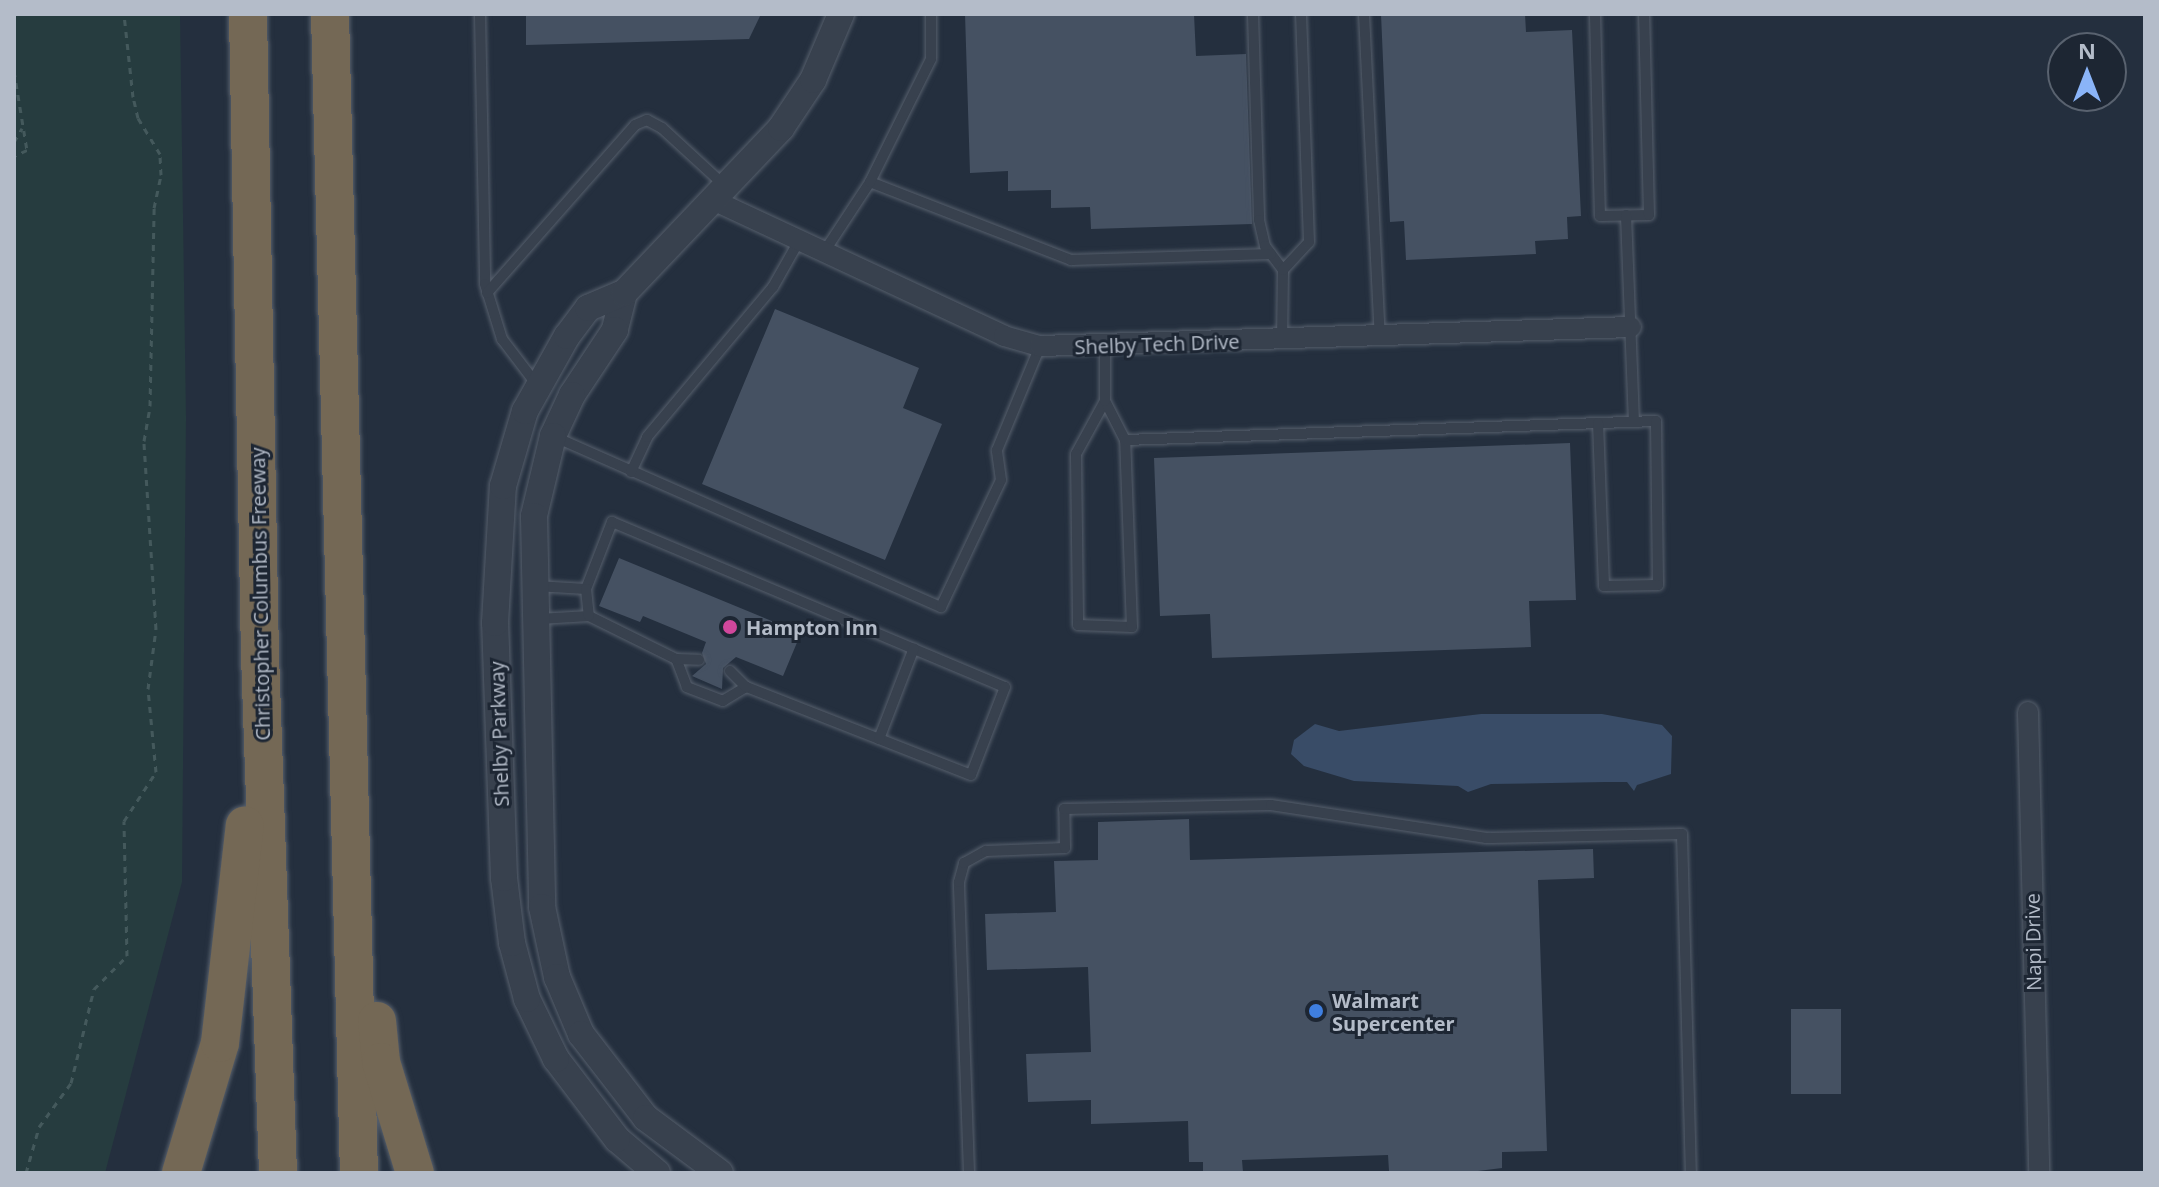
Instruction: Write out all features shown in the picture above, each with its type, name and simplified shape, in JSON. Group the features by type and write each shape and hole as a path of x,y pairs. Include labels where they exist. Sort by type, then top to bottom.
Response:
{"highway":[{"name":"Christopher Columbus Freeway","path":"248,14 260,655 278,1173"},
{"path":"330,14 359,1173"},
{"path":"181,1173 220,1043 233,961 260,655"},
{"path":"350,730 381,1062 415,1173"}],"street":[{"name":"Shelby Parkway","path":"657,1173 617,1139 568,1078 527,999 512,943 504,878 495,623 503,486 516,435 537,386 588,308 624,293 720,194 797,105 841,14"},
{"name":"Shelby Tech Drive","path":"720,194 800,239 1004,336 1040,346 1105,347 1631,327"},
{"name":"Shelby Parkway","path":"624,293 615,330 572,395 553,436 534,516 531,586 539,873 557,977 581,1034 621,1090 672,1140 720,1173"},
{"path":"503,486 523,492 534,516"},
{"name":"Napi Drive","path":"2028,712 2039,1173"}],"lane":[{"path":"480,14 487,293 502,339 537,386"},
{"path":"826,249 870,182 931,59 931,14"},
{"path":"1253,14 1259,220 1271,254 1283,270 1282,340"},
{"path":"1283,270 1309,242 1301,14"},
{"path":"1364,14 1380,336"},
{"path":"1595,14 1600,216 1649,215 1644,14"},
{"path":"487,293 635,125 647,120 662,128 720,194"},
{"path":"870,182 1071,260 1271,254"},
{"path":"1626,215 1634,421"},
{"path":"631,472 647,437 773,287 800,239"},
{"path":"553,436 941,607 1001,480 997,450 1040,346"},
{"path":"1105,347 1105,401 1125,440 1132,627 1078,625 1076,454 1105,401"},
{"path":"1125,440 1634,421 1656,421 1658,585 1604,586 1598,423"},
{"path":"589,616 586,589 612,522 1005,687 971,775 746,687 730,671"},
{"path":"531,586 586,589"},
{"path":"533,620 589,616 676,659 699,660"},
{"path":"879,739 914,648"},
{"path":"676,659 687,687 723,701 746,687"},
{"path":"969,1173 959,882 964,863 986,851 1065,848 1064,809 1271,805 1486,838 1682,834 1691,1173"}],"path":[{"path":"26,1173 28,1149 39,1127 71,1083 94,989 127,956 124,821 156,772 148,689 156,629 144,441 150,406 154,208 161,175 160,154 133,97 124,14"},
{"path":"14,71 21,92 22,128 27,150 14,156"},
{"path":"14,142 22,128"}],"green space":[{"path":"14,14 180,14 186,418 182,882 105,1173 14,1173"}],"water":[{"path":"1481,714 1602,714 1662,725 1672,736 1671,774 1637,785 1634,791 1627,782 1606,782 1491,784 1468,792 1458,786 1354,781 1304,766 1291,754 1294,740 1315,724 1339,731"}],"building":[{"path":"526,14 761,14 749,39 526,45"},
{"path":"965,14 1194,14 1196,56 1246,54 1252,224 1091,229 1090,207 1051,208 1051,190 1008,191 1008,171 970,173"},
{"path":"1381,14 1525,14 1526,32 1572,30 1581,216 1567,217 1568,239 1535,241 1536,254 1406,260 1404,221 1390,222"},
{"path":"775,309 919,368 903,408 942,424 885,560 702,484"},
{"path":"1570,443 1576,600 1529,601 1531,647 1212,658 1210,614 1160,616 1154,458"},
{"name":"Hampton Inn","path":"619,558 801,633 783,676 736,657 723,668 722,689 692,676 706,664 702,653 706,642 643,616 640,622 599,606"},
{"name":"Walmart Supercenter","path":"1189,819 1190,860 1593,849 1594,878 1538,880 1547,1151 1502,1152 1502,1168 1462,1173 1389,1171 1388,1155 1242,1160 1243,1172 1203,1172 1203,1162 1189,1162 1188,1121 1091,1124 1091,1100 1028,1102 1026,1054 1091,1052 1088,967 987,970 985,914 1056,912 1054,861 1098,860 1098,822"},
{"path":"1791,1009 1841,1009 1841,1094 1791,1094"}],"place":[{"name":"Hampton Inn","path":"730,627"},
{"name":"Walmart Supercenter","path":"1316,1011"}]}
